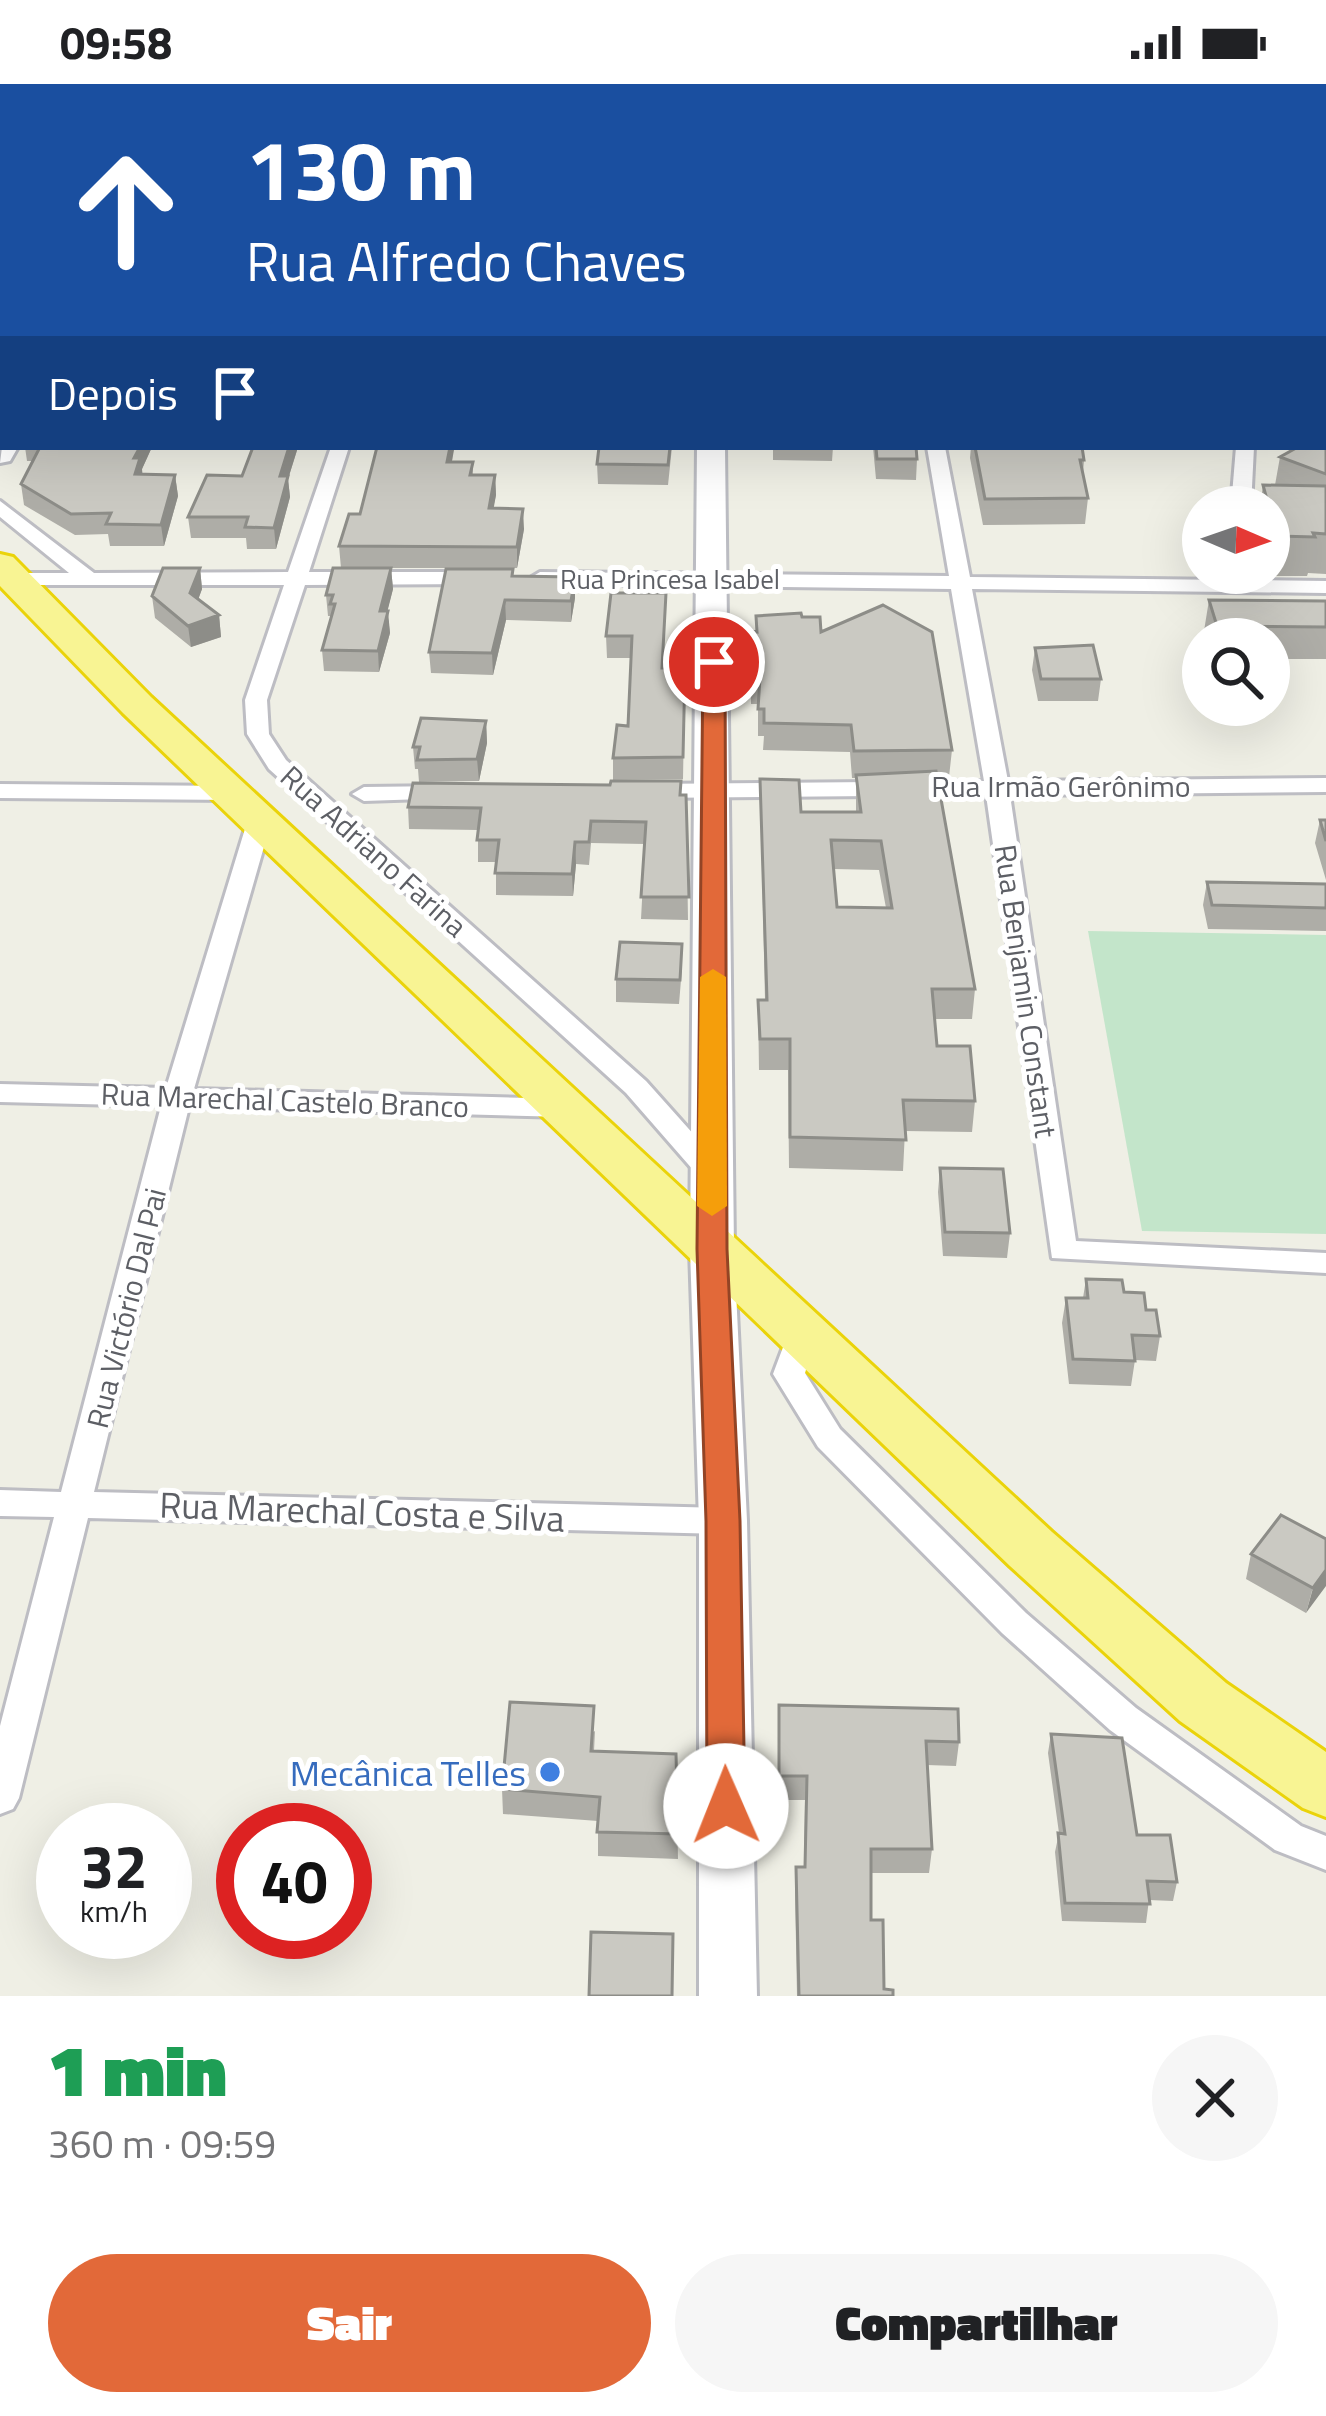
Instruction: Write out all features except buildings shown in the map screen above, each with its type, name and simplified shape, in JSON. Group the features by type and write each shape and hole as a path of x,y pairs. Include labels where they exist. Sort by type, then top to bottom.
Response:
{"highway":[{"path":"7,572 137,705 569,1108 802,1334 1203,1702 1326,1789"}],"street":[{"name":"Rua Adriano Farina","path":"339,450 256,700 258,734 277,764 636,1087 712,1172"},
{"path":"710,450 715,791 712,1249 723,1521 728,1996"},
{"name":"Rua Benjamin Constant","path":"936,450 997,786 1064,1251 1326,1263"},
{"path":"1242,486 1245,450"},
{"path":"0,507 87,577"},
{"name":"Rua Princesa Isabel","path":"7,572 299,579 1182,580"},
{"name":"Rua Princesa Isabel","path":"1290,584 1326,587"},
{"name":"Rua Irmão Gerônimo","path":"621,791 1326,785"},
{"path":"0,791 247,806"},
{"path":"364,794 481,793"},
{"name":"Rua Victório Dal Pai","path":"0,1798 77,1504 247,806"},
{"name":"Rua Marechal Castelo Branco","path":"0,1094 569,1108"},
{"path":"802,1334 789,1374 829,1438 913,1526 1124,1719 1288,1838 1326,1853"},
{"name":"Rua Marechal Costa e Silva","path":"0,1503 723,1521"}],"green space":[{"path":"1088,931 1326,935 1326,1234 1142,1231"}],"slow traffic":[{"path":"712,1206 713,977"}],"place":[{"name":"Mecânica Telles","path":"550,1772"}],"route":[{"path":"714,662 712,1249 723,1521 726,1806"}]}
